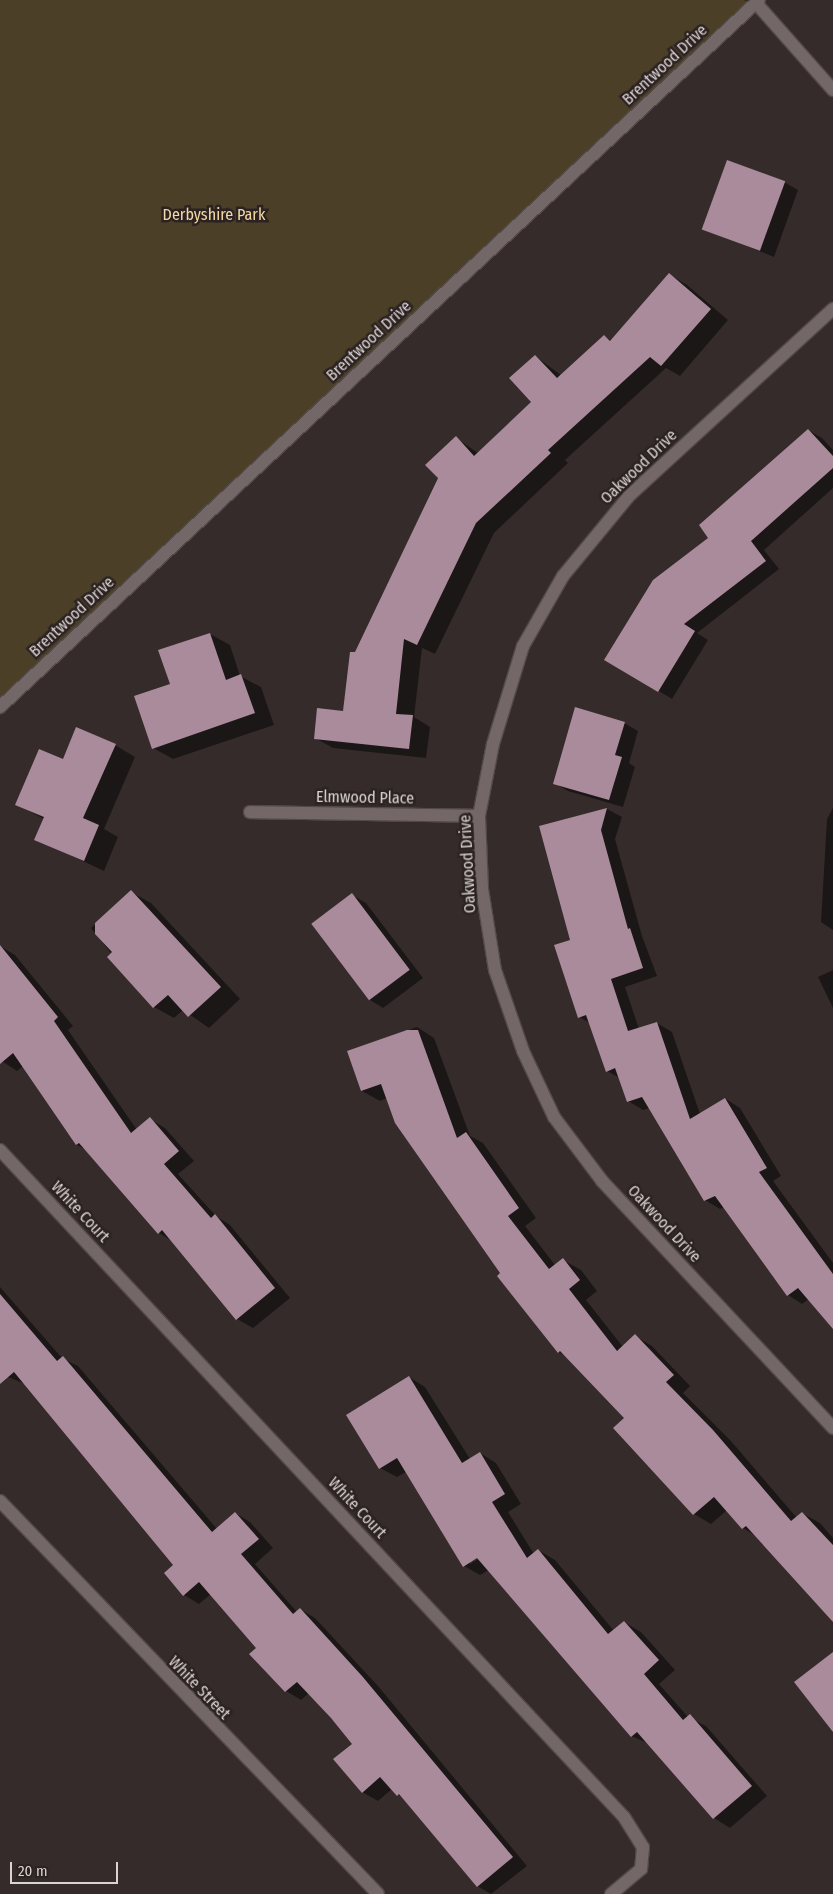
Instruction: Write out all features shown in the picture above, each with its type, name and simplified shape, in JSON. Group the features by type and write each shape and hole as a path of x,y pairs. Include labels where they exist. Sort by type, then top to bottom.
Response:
{"street":[{"path":"758,2 833,90"},
{"name":"Brentwood Drive","path":"0,706 758,2"},
{"name":"Oakwood Drive","path":"833,309 629,496 562,576 523,646 493,744 479,816 482,889 495,970 522,1052 554,1117 602,1181 833,1428"},
{"name":"Elmwood Place","path":"250,812 479,816"},
{"name":"White Court","path":"0,1150 624,1816 643,1847 641,1869 611,1894"},
{"name":"White Street","path":"0,1501 378,1894"}],"green space":[{"name":"Derbyshire Park","path":"0,0 744,0 751,7 0,707"}],"building":[{"path":"727,160 785,181 760,251 702,230"},
{"path":"669,273 711,309 661,366 650,357 548,450 551,453 476,523 417,645 404,639 396,714 413,715 409,749 314,739 317,708 343,711 350,652 355,652 438,478 425,465 456,436 474,456 531,402 509,378 535,355 557,378 604,335 610,341"},
{"path":"808,429 833,456 833,468 751,541 766,561 684,624 695,631 658,692 604,660 653,580 708,538 699,525"},
{"path":"210,633 226,680 241,674 255,713 152,749 134,696 170,684 158,650"},
{"path":"575,707 625,722 615,755 622,757 609,800 553,784"},
{"path":"76,727 116,744 83,818 99,825 84,861 34,840 44,817 15,805 39,749 63,759"},
{"path":"607,808 601,830 628,929 630,928 643,968 611,979 628,1031 657,1022 690,1119 725,1098 767,1168 759,1172 833,1274 833,1329 798,1288 787,1296 715,1196 704,1201 642,1097 627,1102 615,1068 606,1072 586,1015 578,1018 554,945 570,940 539,826"},
{"path":"131,890 221,987 188,1017 168,995 153,1008 107,957 112,952 95,934 95,923"},
{"path":"352,893 410,970 369,1000 311,924"},
{"path":"0,945 58,1017 54,1021 131,1133 150,1117 179,1151 164,1164 211,1218 215,1214 275,1288 236,1320 162,1230 158,1234 79,1143 76,1145 13,1053 0,1064"},
{"path":"407,1030 418,1030 457,1138 466,1132 519,1208 508,1216 549,1269 563,1258 580,1280 569,1289 617,1351 635,1334 674,1375 666,1382 713,1430 791,1521 802,1512 833,1545 833,1622 746,1526 742,1529 714,1497 693,1515 613,1428 624,1418 560,1351 558,1353 497,1276 500,1273 395,1123 381,1084 361,1091 347,1051"},
{"path":"0,1294 57,1361 63,1356 212,1532 235,1512 259,1539 241,1554 293,1614 300,1608 362,1676 513,1857 477,1887 399,1794 397,1796 380,1777 362,1793 333,1759 352,1744 331,1718 297,1682 285,1692 249,1654 256,1648 199,1582 183,1596 164,1573 173,1565 14,1372 0,1384"},
{"path":"409,1376 462,1463 480,1452 505,1494 492,1502 527,1558 538,1549 608,1634 624,1621 659,1660 644,1674 683,1720 690,1714 752,1786 713,1819 637,1732 631,1737 477,1558 463,1567 397,1458 379,1469 346,1415"},
{"path":"833,1652 833,1732 794,1682"}]}
